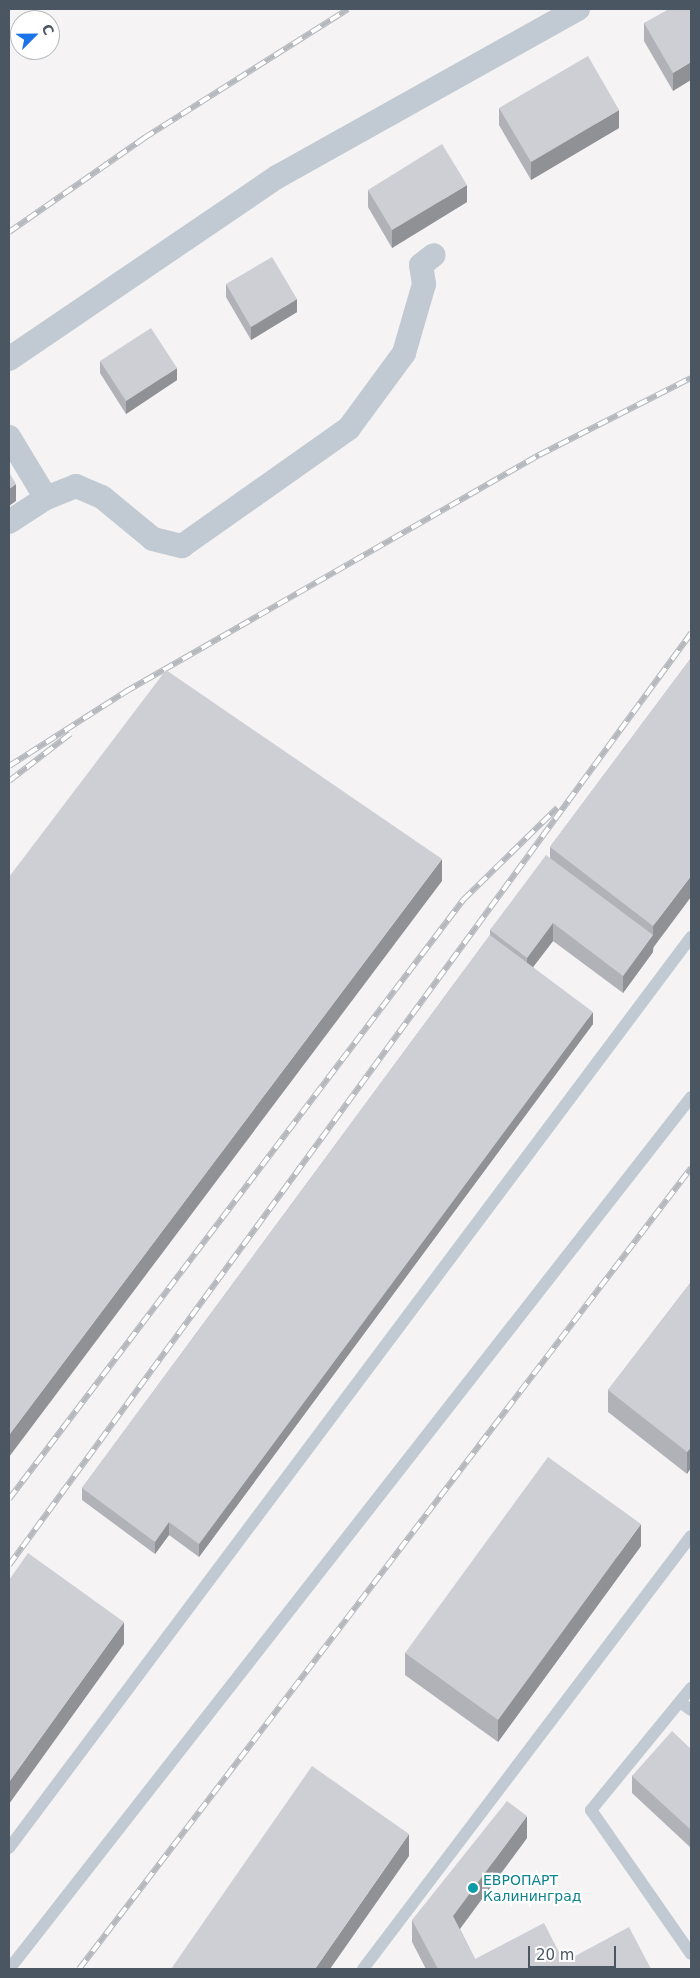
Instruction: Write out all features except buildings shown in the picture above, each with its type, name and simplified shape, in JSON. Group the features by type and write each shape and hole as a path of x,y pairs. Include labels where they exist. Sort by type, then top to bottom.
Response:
{"street":[{"path":"9,359 277,177 578,9"},
{"path":"9,522 46,498 76,486 102,497 153,539 182,546 349,428 404,353 424,284 421,265 434,255"},
{"path":"9,437 46,498"}],"lane":[{"path":"9,1848 691,937"},
{"path":"15,1963 691,1097"},
{"path":"363,1969 691,1536"},
{"path":"691,1688 591,1810 691,1954"},
{"path":"680,1702 691,1710"}],"railway":[{"path":"9,232 144,138 348,9"},
{"path":"9,766 125,692 539,455 691,378"},
{"path":"9,1565 691,633"},
{"path":"9,781 70,734"},
{"path":"9,1499 463,900 557,808"},
{"path":"79,1969 691,1168"}],"place":[{"name":"ЕВРОПАРТ Калининград","path":"473,1888"}]}
